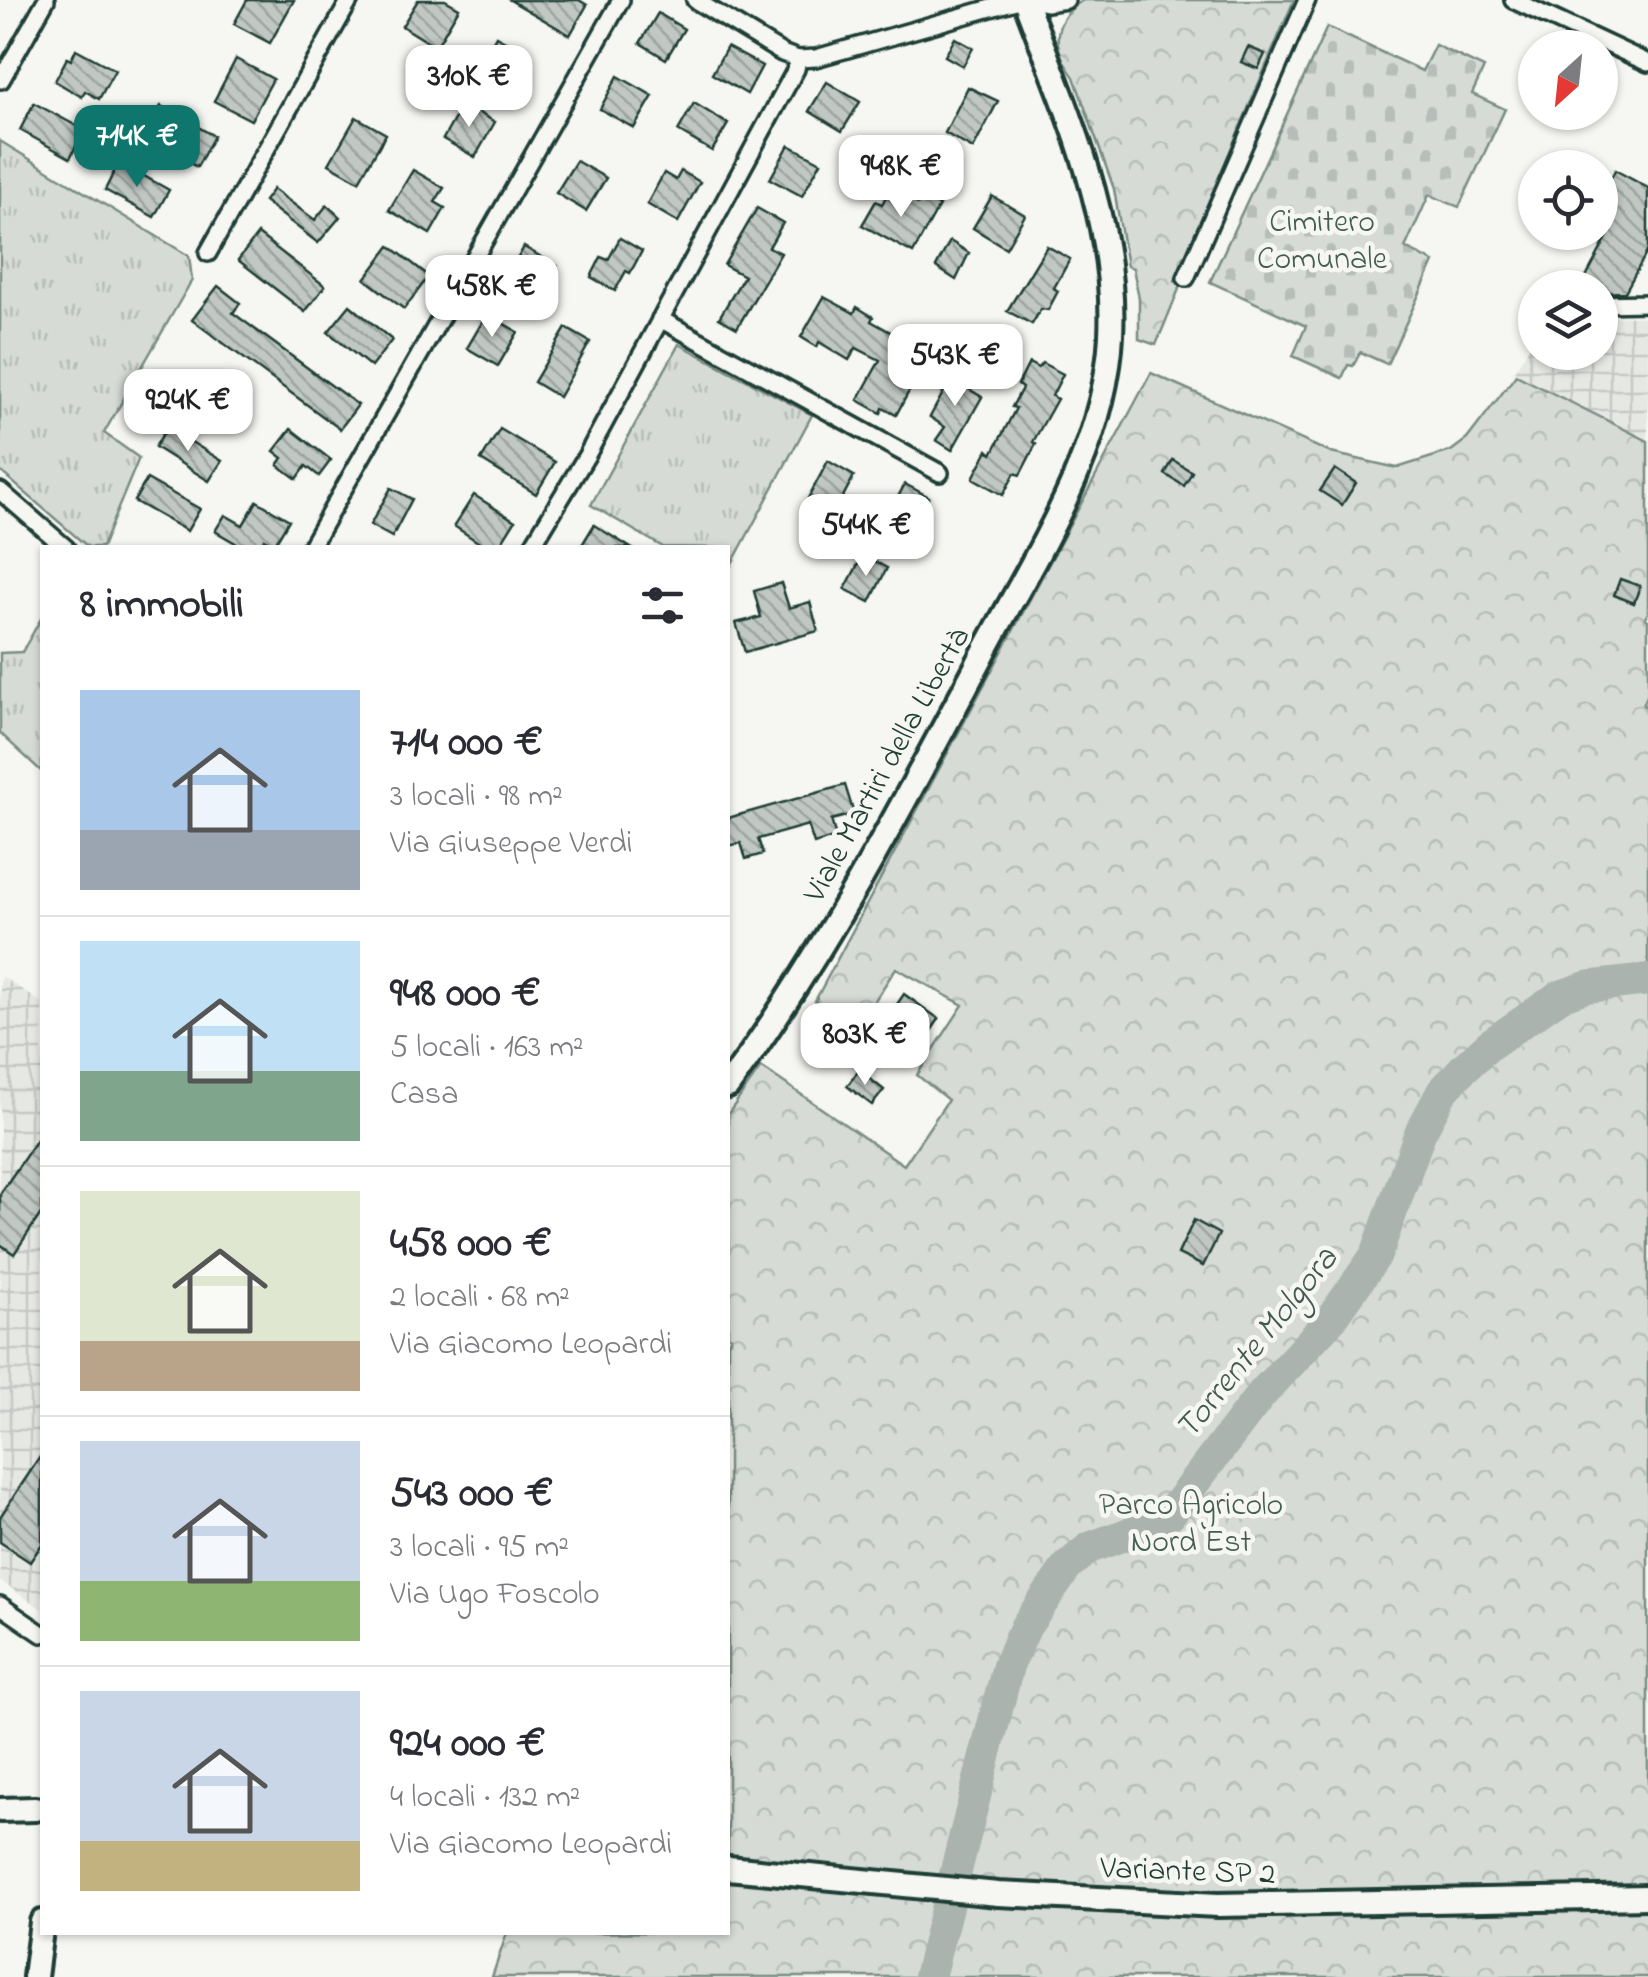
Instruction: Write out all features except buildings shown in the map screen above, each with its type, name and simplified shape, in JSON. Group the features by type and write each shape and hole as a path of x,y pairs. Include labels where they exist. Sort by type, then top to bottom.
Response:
{"street":[{"path":"1,80 46,0"},
{"path":"208,253 350,0"},
{"path":"312,545 621,0"},
{"path":"695,0 798,59 816,58 1025,0 1066,0"},
{"name":"Viale Martiri della Libertà","path":"730,1083 815,958 929,757 1085,456 1103,395 1111,314 1099,213 1089,172 1025,0"},
{"path":"1186,278 1307,0"},
{"path":"1514,0 1648,63"},
{"path":"533,545 587,456 796,70 798,59"},
{"path":"1618,303 1648,302"},
{"path":"660,318 940,473"},
{"path":"0,490 63,545"},
{"path":"0,1605 40,1633"},
{"path":"0,1810 35,1808"},
{"name":"Variante SP 2","path":"730,1868 998,1894 1218,1905 1648,1897"},
{"path":"35,1977 40,1935"}],"shaded area":[{"path":"1618,316 1648,317 1648,450 1512,375 1518,365 1518,370 1618,370"},
{"path":"3,977 40,1002 40,1608 0,1581"}],"green space":[{"path":"1083,0 1294,0 1175,281 1181,284 1156,345 1139,339 1139,298 1133,268 1127,266 1114,189 1074,77 1058,45 1065,17"},
{"name":"Cimitero Comunale","path":"1327,27 1422,71 1435,45 1484,68 1472,94 1505,109 1459,207 1429,195 1405,248 1434,262 1387,364 1360,352 1342,378 1293,356 1306,326 1210,282"},
{"path":"0,141 189,256 192,280 104,433 139,458 103,545 86,545 0,471"},
{"path":"679,344 812,415 730,567 730,545 660,545 591,505"},
{"name":"Parco Agricolo Nord Est","path":"1151,373 1331,453 1397,468 1451,451 1467,439 1516,375 1648,441 1648,694 1643,705 1648,708 1648,1977 492,1977 506,1935 730,1935 730,1111 761,1067 904,1165 948,1100 917,1075 963,1005 896,968 853,1034 815,1001"},
{"path":"40,620 40,770 0,733 0,653 22,652"}],"waterway":[{"name":"Torrente Molgora","path":"929,1977 1008,1666 1026,1626 1067,1567 1089,1548 1170,1514 1260,1396 1332,1318 1376,1255 1420,1133 1442,1092 1463,1069 1489,1045 1560,996 1586,987 1648,980"}]}
